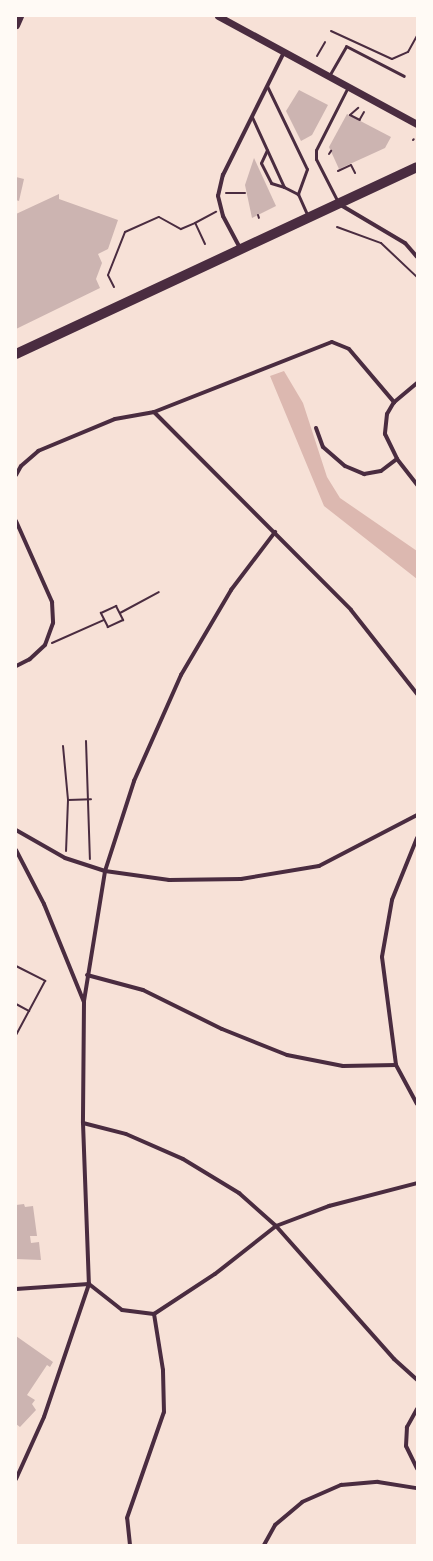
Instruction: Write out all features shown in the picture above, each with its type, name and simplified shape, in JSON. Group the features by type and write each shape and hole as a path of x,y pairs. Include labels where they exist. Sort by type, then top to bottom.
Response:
{"main road":[{"path":"16,354 308,216 339,204 417,167"}],"street":[{"path":"16,25 20,16"},
{"path":"218,16 417,124"},
{"path":"240,248 221,210 218,194 223,175 284,51"},
{"path":"339,204 405,243 417,257"},
{"path":"16,475 21,466 38,452 115,419 154,412 255,370 332,342 349,349 394,402"},
{"path":"417,383 394,402 387,414 385,434 397,459 417,485"},
{"path":"154,412 351,610 417,694"},
{"path":"316,428 323,447 345,466 364,474 381,471 397,459"},
{"path":"16,521 52,602 53,623 45,645 30,660 16,666"},
{"path":"16,1479 44,1417 89,1284 83,1123 84,1002 105,871 134,780 181,675 231,590 275,532"},
{"path":"16,830 65,858 105,871 169,880 241,879 312,868 417,815"},
{"path":"417,838 392,900 382,957 396,1065 417,1104"},
{"path":"16,850 44,904 84,1002"},
{"path":"88,975 143,990 222,1029 287,1054 343,1066 396,1065"},
{"path":"83,1123 126,1134 183,1159 239,1193 276,1226 394,1359 417,1380"},
{"path":"16,1288 89,1284 122,1310 154,1314 215,1274 276,1226 329,1206 417,1183"},
{"path":"130,1545 127,1518 164,1412 163,1370 154,1314"},
{"path":"417,1409 407,1427 406,1446 417,1469"},
{"path":"264,1545 275,1526 302,1502 341,1485 378,1482 417,1488"}],"lane":[{"path":"329,76 346,46 404,76"},
{"path":"268,86 307,169 298,194"},
{"path":"339,204 316,159 316,150 349,86"},
{"path":"252,116 284,187"},
{"path":"267,150 260,163 271,182 298,194 308,216"}],"path":[{"path":"331,31 392,59 408,52 417,36"},
{"path":"316,56 325,42"},
{"path":"358,108 350,115 359,120 364,112"},
{"path":"329,154 331,150"},
{"path":"338,171 351,164 355,173"},
{"path":"218,194 245,193"},
{"path":"114,287 108,275 125,232 158,217 181,229 221,210"},
{"path":"195,222 205,244"},
{"path":"337,227 381,243 417,277"},
{"path":"120,613 159,592"},
{"path":"116,606 120,613 123,620 108,627 101,613 116,606"},
{"path":"45,645 104,620"},
{"path":"86,741 90,799 90,866"},
{"path":"63,746 68,800 65,858"},
{"path":"68,800 90,799"},
{"path":"16,966 45,981 16,1035"},
{"path":"16,1004 29,1011"}],"shaded area":[{"path":"284,371 303,403 327,477 340,498 417,551 417,579 324,506 270,376"}],"building":[{"path":"299,90 328,105 312,135 301,141 286,111"},
{"path":"347,114 391,137 385,148 339,169 329,147"},
{"path":"254,158 276,206 252,218 245,185"},
{"path":"16,177 24,179 19,201 16,200"},
{"path":"59,194 59,199 118,220 108,249 98,254 102,263 96,279 100,288 16,329 16,214"},
{"path":"24,1204 25,1207 33,1206 37,1236 30,1236 31,1243 39,1242 41,1260 16,1259 16,1205"},
{"path":"16,1336 53,1362 50,1367 47,1365 27,1395 35,1400 32,1404 36,1410 20,1427 16,1424"}]}
